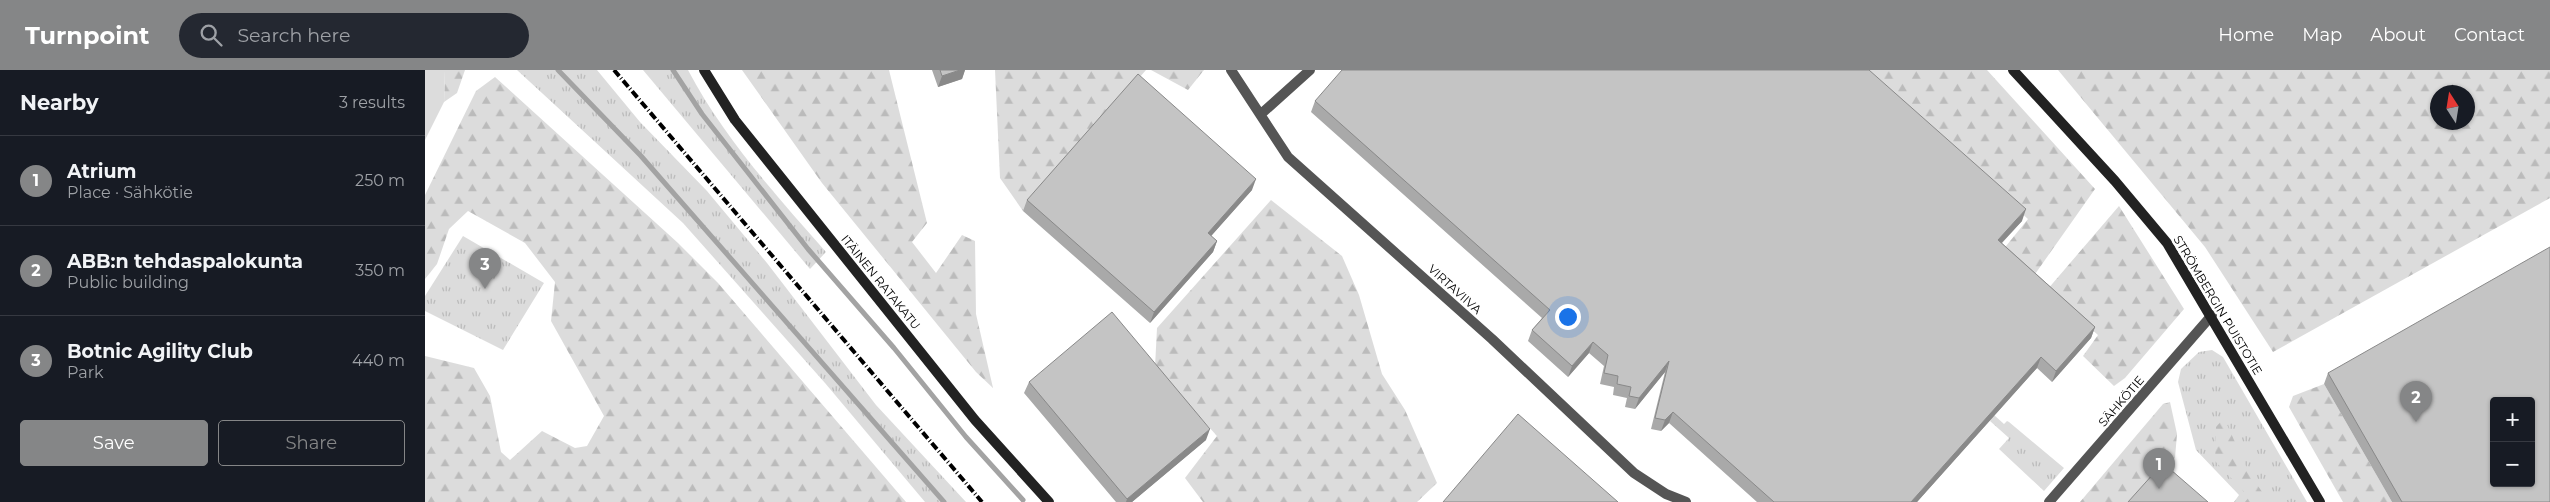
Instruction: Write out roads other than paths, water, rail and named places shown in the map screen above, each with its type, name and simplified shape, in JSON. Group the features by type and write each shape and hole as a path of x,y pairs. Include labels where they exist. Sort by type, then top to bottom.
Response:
{"street":[{"name":"ITÄINEN RATAKATU","path":"704,70 741,128 975,420 1049,502"},
{"name":"VIRTAVIIVA","path":"1231,70 1288,157 1492,339 1634,473 1666,494 1686,502"},
{"path":"1261,114 1310,70"},
{"name":"STRÖMBERGIN PUISTOTIE","path":"2013,70 2115,181 2167,243 2212,315 2319,502"},
{"name":"SÄHKÖTIE","path":"2049,502 2212,315"}],"waterway":[{"path":"558,70 641,156 944,502"},
{"path":"673,70 702,114 808,249 894,348 966,437 1023,500"}],"railway":[{"path":"614,70 982,502"}],"place":[{"name":"Botnic Agility Club","path":"485,289"},
{"name":"ABB:n tehdaspalokunta","path":"2416,422"},
{"name":"Atrium","path":"2159,489"}]}
